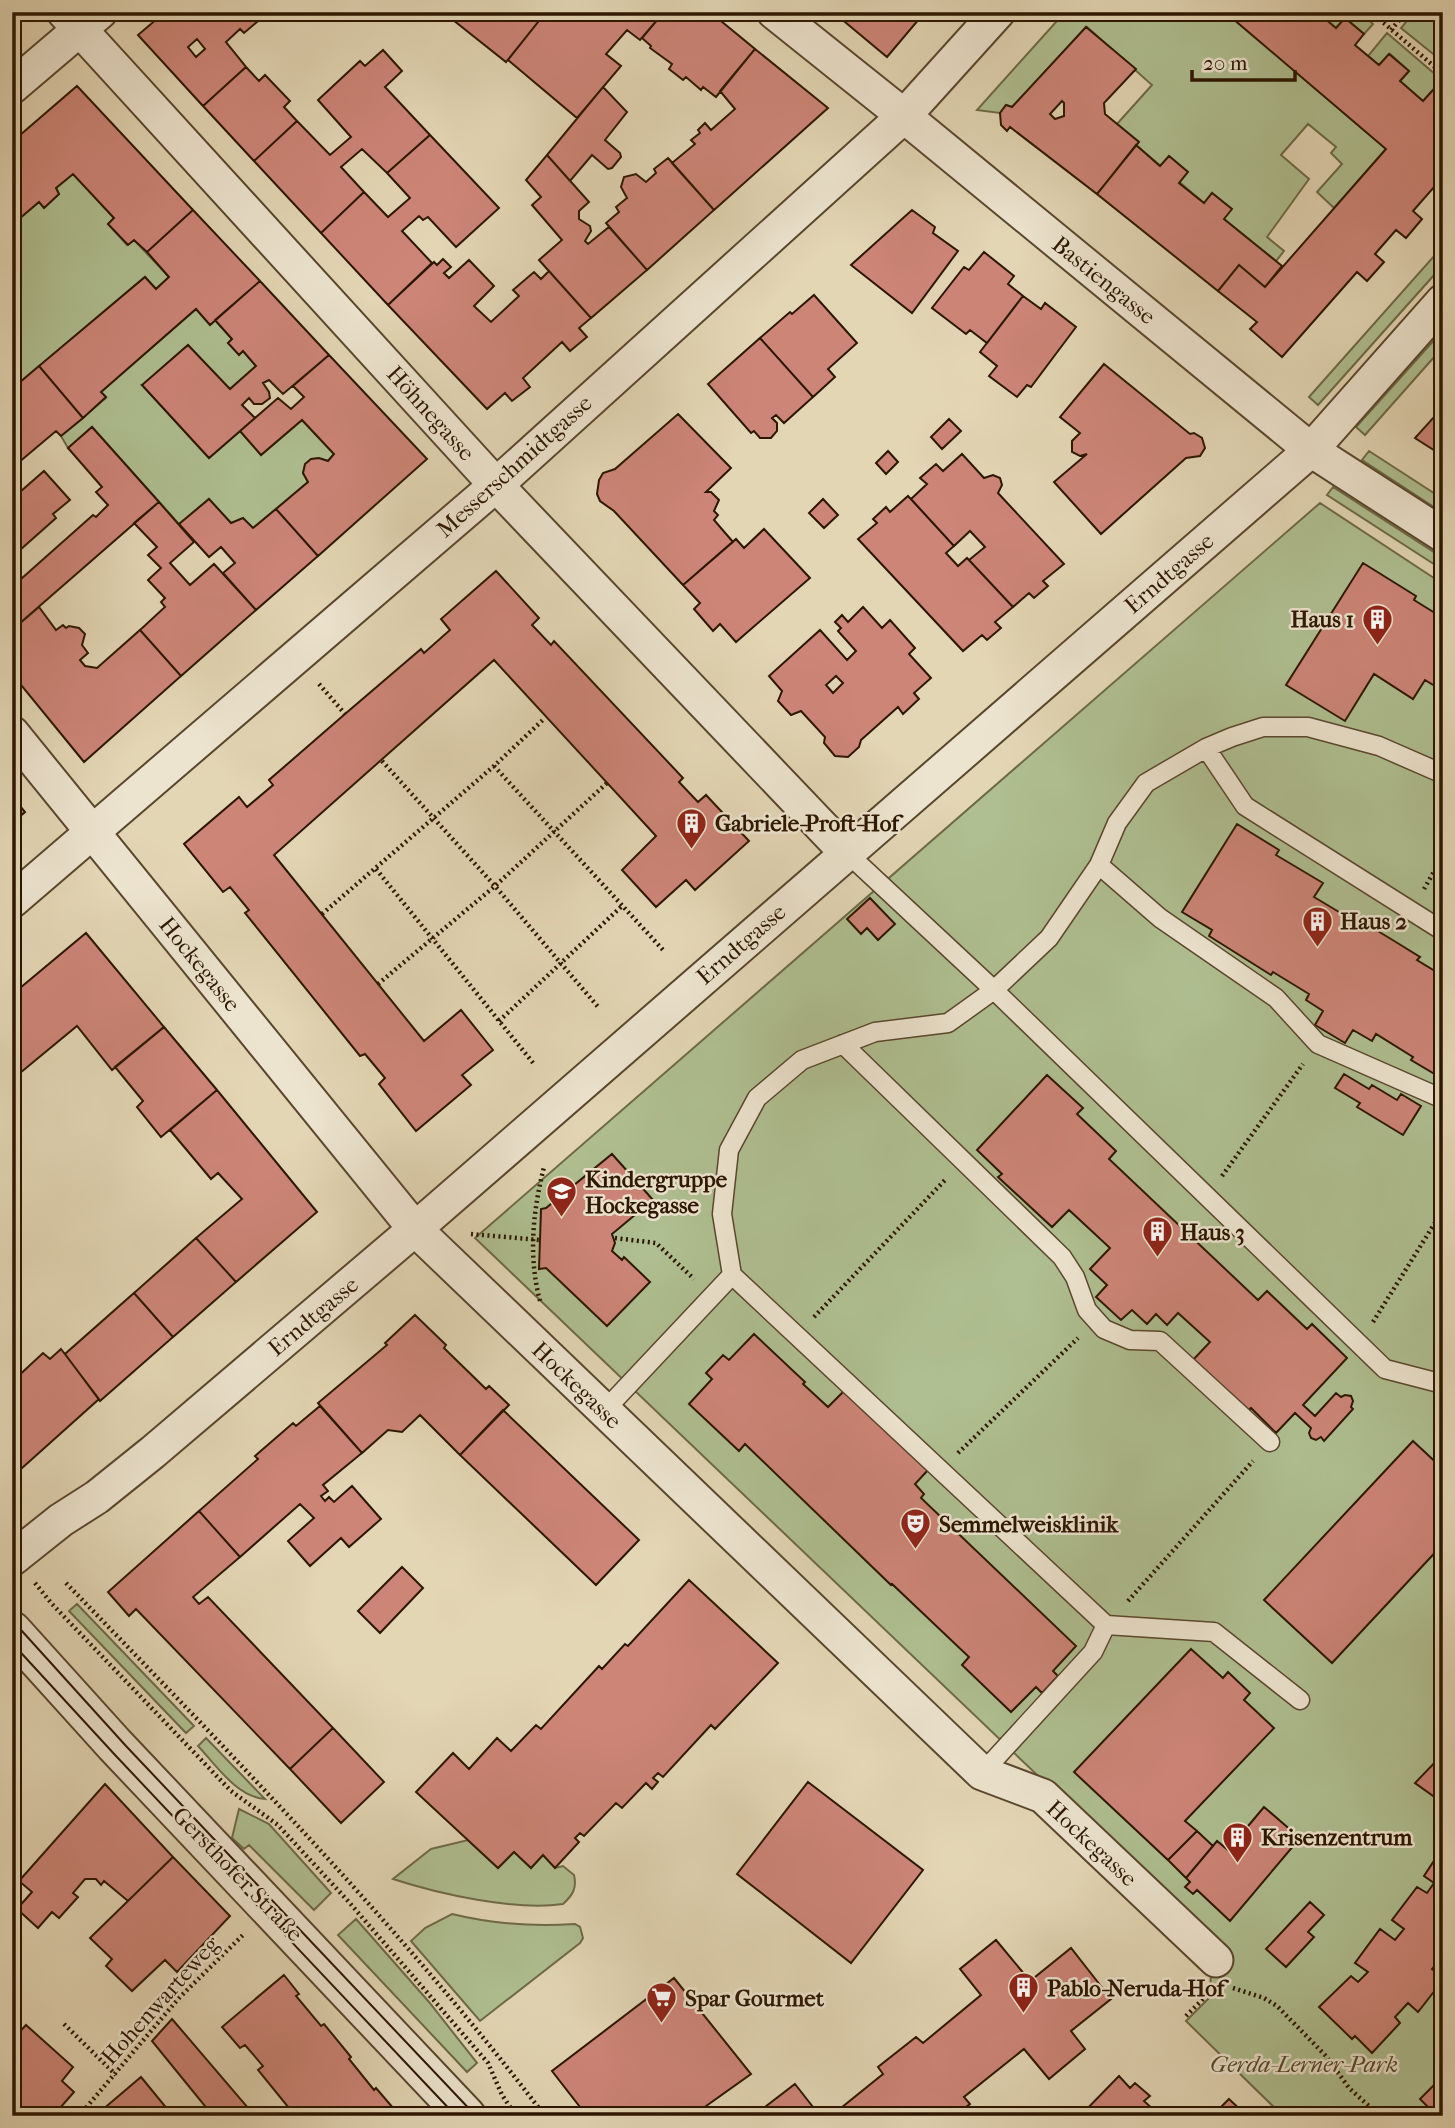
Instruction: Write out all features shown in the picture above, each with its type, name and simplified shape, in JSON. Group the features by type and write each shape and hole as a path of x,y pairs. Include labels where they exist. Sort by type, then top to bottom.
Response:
{"street":[{"name":"Bastiengasse","path":"774,12 905,116 1311,450 1443,535"},
{"name":"Messerschmidtgasse","path":"12,901 496,485 905,116 998,12"},
{"path":"12,87 82,18"},
{"name":"Höhnegasse","path":"82,18 496,485 846,852"},
{"name":"Erndtgasse","path":"26,1566 61,1520 97,1497 153,1452 415,1229 1311,450 1443,301"},
{"name":"Hockegasse","path":"12,733 415,1229 982,1773 1043,1796 1219,1969"},
{"name":"Gersthofer Straße","path":"12,1631 107,1736 466,2116"}],"lane":[{"path":"1300,1700 1214,1632 1106,1625 732,1275 722,1214 729,1150 757,1098 802,1060 875,1032 948,1023 994,990 1049,939 1099,865 1117,823 1146,783 1206,748 1263,727 1308,727 1378,746 1443,774"},
{"path":"1206,748 1245,806 1443,930"},
{"path":"846,852 994,990 1385,1368 1443,1384"},
{"path":"1099,865 1160,918 1276,998 1318,1044 1443,1099"},
{"path":"843,1044 1062,1257 1075,1277 1087,1310 1104,1329 1130,1340 1160,1341 1270,1442"},
{"path":"604,1411 732,1275"},
{"path":"982,1773 1093,1653 1106,1625"}],"path":[{"path":"1371,12 1443,74"},
{"path":"1391,30 1406,12"},
{"path":"319,684 345,714"},
{"path":"322,914 494,766 545,718"},
{"path":"382,761 600,1008"},
{"path":"494,766 664,951"},
{"path":"378,984 495,886 607,783"},
{"path":"1412,911 1443,856"},
{"path":"376,869 534,1064"},
{"path":"499,1021 623,905"},
{"path":"1207,1196 1318,1044"},
{"path":"797,1335 963,1160"},
{"path":"542,1306 534,1277 533,1240 536,1201 544,1167"},
{"path":"1360,1343 1443,1210"},
{"path":"534,1225 541,1225"},
{"path":"469,1234 540,1240"},
{"path":"615,1238 656,1243 712,1297"},
{"path":"940,1470 1096,1320"},
{"path":"1106,1625 1270,1442"},
{"path":"26,1566 52,1604 231,1791 278,1825 439,2003 488,2063 502,2095 516,2116"},
{"path":"66,1583 288,1814 490,2044 545,2116"},
{"name":"Hohenwarteweg","path":"79,2116 179,1998 270,1909"},
{"path":"1186,2016 1219,1969 1232,1988 1264,1998 1276,2006 1326,2056 1349,2088 1380,2116"},
{"path":"64,2024 116,2075"}],"green space":[{"path":"1065,12 1206,12 1209,15 1211,12 1225,12 1386,149 1334,208 1317,192 1342,164 1331,153 1336,147 1308,124 1281,155 1309,179 1267,237 1284,251 1276,261 1224,219 1231,209 1212,193 1204,203 1136,145 1138,142 1117,124 1152,85 1087,27 1012,107 1006,105 1000,113 977,110"},
{"path":"1317,12 1360,12 1373,24 1364,34 1345,18 1336,28"},
{"path":"1414,12 1443,12 1443,62 1401,28"},
{"path":"1387,33 1443,81 1443,99 1433,90 1423,101 1400,81 1409,71 1390,54 1379,65 1368,56"},
{"path":"73,174 114,218 108,224 127,245 134,240 169,277 156,289 145,277 12,389 12,224 39,202 45,207 59,194 56,188"},
{"path":"1443,246 1443,265 1318,405 1309,397"},
{"path":"196,309 215,320 232,339 228,343 239,354 243,351 256,366 230,389 142,385 209,458 240,431 261,455 302,420 334,454 328,461 315,459 309,462 303,473 308,482 253,528 243,519 231,523 209,499 179,524 92,427 68,448 61,436 106,398 101,392"},
{"path":"1436,338 1443,347 1365,435 1356,427"},
{"path":"1369,451 1443,499 1443,513 1362,460"},
{"path":"1333,487 1443,558 1443,570 1327,495"},
{"name":"Gerda-Lerner-Park","path":"1320,503 1443,584 1443,2116 1283,2116 1186,2021 1210,1997 1212,1942 475,1238"},
{"path":"77,1604 194,1726 186,1733 69,1611"},
{"path":"206,1738 265,1799 245,1793 220,1771 198,1746"},
{"path":"239,1809 269,1824 331,1893 314,1910 249,1845 244,1849 232,1838"},
{"path":"468,1840 498,1868 514,1852 531,1868 543,1855 555,1868 563,1866 574,1875 573,1891 563,1904 523,1905 454,1895 393,1879 431,1849"},
{"path":"452,1914 513,1924 575,1924 580,1927 583,1938 480,2021 411,1941 425,1928"},
{"path":"356,1919 429,2002 477,2063 467,2072 338,1935"}],"building":[{"path":"165,12 261,12 264,16 244,33 240,29 226,42 246,67 203,106 138,35","holes":["197,39 205,49 196,57 188,47"]},
{"path":"443,12 546,12 506,62"},
{"path":"546,12 664,12 640,40 627,30 606,54 621,66 577,118 508,60"},
{"path":"664,12 710,12 755,49 716,97 703,87 701,90 686,77 683,80 669,69 672,64 650,48 642,38"},
{"path":"833,12 925,12 887,57"},
{"path":"1225,12 1317,12 1336,28 1345,18 1364,34 1355,45 1379,65 1389,54 1409,71 1400,81 1423,101 1433,90 1443,99 1443,194 1434,187 1413,211 1422,219 1406,238 1396,230 1375,254 1384,262 1367,281 1357,272 1282,357 1250,329 1257,322 1218,291 1239,265 1265,287 1386,149"},
{"path":"1086,27 1136,69 1104,103 1105,114 1139,142 1097,194 1010,127 1007,131 1001,125 1000,113 1006,105 1012,107","holes":["1062,101 1064,116 1055,119 1050,114"]},
{"path":"755,49 828,108 714,210 672,163 695,144 691,140 700,133 698,130 705,123 711,130 735,109 720,91"},
{"path":"383,50 402,71 385,87 430,135 387,173 362,149 341,167 364,192 321,233 254,161 297,121 330,155 351,137 318,100 360,61 365,66"},
{"path":"246,67 259,81 265,75 290,101 284,107 297,121 254,161 203,106"},
{"path":"77,86 193,210 147,252 134,240 128,245 108,224 114,218 73,174 56,188 59,194 44,208 39,202 19,219 12,211 12,142"},
{"path":"603,87 627,112 605,140 621,157 608,169 592,155 570,181 547,155"},
{"path":"430,135 499,208 456,247 428,217 423,220 419,216 402,231 432,263 388,305 321,233 364,192 388,217 410,198 387,173"},
{"path":"1136,145 1160,166 1169,156 1188,172 1179,183 1204,203 1212,193 1232,209 1224,219 1282,266 1265,287 1239,265 1218,291 1097,194"},
{"path":"547,155 589,202 579,211 579,219 590,226 591,231 585,241 588,244 609,227 647,270 591,318 539,260 562,240 532,205 541,197 526,180"},
{"path":"668,158 714,210 647,270 606,223 619,212 616,207 627,198 621,187 624,177 636,174 646,182 656,173 654,169"},
{"path":"193,210 260,281 210,325 196,309 101,392 106,397 83,418 39,366 145,277 156,289 169,277 147,252"},
{"path":"912,210 935,227 933,233 958,251 912,313 851,265"},
{"path":"984,252 1014,276 1008,284 1023,296 987,343 970,330 966,334 932,308 964,267 969,270"},
{"path":"443,259 451,267 444,273 449,278 469,260 494,286 474,306 491,322 519,296 513,290 534,272 541,279 549,271 591,318 579,328 587,337 570,351 562,342 523,378 530,387 512,401 505,393 487,409 388,305 434,262 437,265"},
{"path":"260,281 329,355 283,394 269,380 263,383 270,398 262,404 254,404 249,398 242,405 255,418 209,458 142,385 188,345 230,389 256,366 243,351 239,355 228,343 232,339 215,320"},
{"path":"814,295 857,343 828,369 835,377 813,397 760,338"},
{"path":"1023,296 1041,309 1045,303 1076,327 1031,387 1027,385 1017,397 989,376 997,366 980,352"},
{"path":"760,338 813,397 784,423 776,415 772,418 777,423 777,431 771,438 760,438 754,431 751,433 708,384"},
{"path":"329,355 427,459 318,556 276,509 308,482 303,473 305,464 311,459 328,461 334,454 302,420 261,455 240,431 278,398 291,409 304,397 293,386"},
{"path":"1104,364 1190,434 1194,433 1202,438 1205,448 1200,456 1186,458 1101,534 1054,482 1087,454 1080,456 1072,452 1072,441 1080,433 1060,417"},
{"path":"39,366 83,418 61,436 56,431 12,468 12,389"},
{"path":"1443,407 1443,456 1415,438"},
{"path":"678,414 731,468 706,492 711,492 719,500 714,511 718,515 714,520 733,542 683,585 614,511 600,501 597,494 603,473 615,469"},
{"path":"949,419 961,431 942,449 931,437"},
{"path":"92,427 159,502 12,630 12,587 93,515 96,517 108,505 96,492 102,487 68,448"},
{"path":"888,451 898,462 886,474 876,463"},
{"path":"962,454 984,478 993,475 1000,478 1002,485 998,493 1064,564 1043,581 1048,586 1034,598 1029,593 1013,607 969,560 985,547 970,531 954,546 911,499 927,484 920,478 936,464 943,471"},
{"path":"44,471 70,500 53,514 56,518 20,550 12,540 12,499"},
{"path":"908,496 954,546 946,553 958,566 967,558 1013,607 995,622 1001,628 987,640 982,635 963,651 858,539 877,523 873,519 886,507 890,512"},
{"path":"209,499 231,523 243,518 253,528 276,509 318,556 256,610 223,573 235,563 221,547 209,557 179,524"},
{"path":"823,499 838,515 824,528 809,513"},
{"path":"159,502 194,542 170,563 190,585 214,564 256,610 181,676 140,630 165,607 161,602 165,598 148,580 161,568 148,555 157,547 134,523"},
{"path":"764,529 810,578 736,642 720,624 713,631 694,609 700,603 683,585 736,539 744,548"},
{"name":"Haus 1","path":"1363,563 1416,596 1414,600 1443,618 1443,691 1425,680 1413,699 1374,674 1345,721 1286,685"},
{"name":"Gabriele-Proft-Hof","path":"496,571 539,618 532,625 551,645 554,641 683,778 679,782 698,802 706,795 749,841 695,890 686,880 656,907 622,870 656,836 494,660 274,855 424,1041 461,1010 493,1050 462,1075 471,1085 416,1131 379,1084 385,1078 365,1054 360,1056 245,913 249,910 230,887 223,892 184,844 239,797 247,807 273,785 269,780 421,649 424,653 450,630 441,619"},
{"path":"39,607 56,630 63,625 66,628 79,628 85,634 82,645 88,653 80,660 85,666 97,668 140,630 181,676 84,762 12,674 12,630"},
{"path":"863,607 882,628 890,620 915,648 909,654 931,678 914,693 919,699 903,714 898,707 861,740 859,747 848,757 835,756 824,743 825,737 801,711 791,715 778,701 782,691 769,676 820,630 847,660 856,651 838,631 841,628 835,622 842,615 848,622","holes":["836,676 843,683 833,693 826,685"]},
{"path":"12,796 25,812 12,823"},
{"name":"Haus 2","path":"1237,824 1279,850 1276,855 1323,883 1314,897 1391,939 1420,957 1417,960 1443,976 1443,1079 1376,1034 1372,1041 1353,1030 1345,1043 1315,1025 1323,1011 1306,1000 1309,994 1273,972 1271,975 1209,936 1212,930 1182,912"},
{"path":"870,898 895,924 878,940 867,928 861,934 847,919"},
{"path":"86,933 164,1027 112,1070 77,1026 14,1078 12,990 14,993"},
{"path":"164,1027 217,1090 161,1137 137,1107 143,1101 115,1067"},
{"path":"1344,1074 1369,1089 1372,1085 1397,1100 1401,1094 1421,1106 1403,1135 1357,1107 1360,1103 1335,1088"},
{"name":"Haus 3","path":"1047,1075 1083,1108 1077,1114 1116,1151 1109,1159 1258,1300 1267,1291 1307,1329 1312,1324 1347,1358 1303,1405 1315,1416 1336,1393 1341,1397 1351,1396 1353,1409 1324,1441 1321,1437 1316,1440 1311,1438 1311,1428 1295,1413 1276,1433 1251,1408 1247,1412 1192,1361 1210,1342 1178,1313 1167,1325 1156,1314 1147,1324 1132,1310 1121,1320 1096,1297 1107,1285 1090,1269 1110,1248 1069,1210 1052,1227 998,1177 1002,1174 977,1150"},
{"path":"217,1090 317,1212 236,1282 196,1238 242,1199 218,1173 211,1179 170,1130"},
{"path":"612,1154 653,1200 612,1234 615,1243 612,1251 622,1260 624,1257 650,1282 607,1326 546,1268 539,1269 541,1209 546,1208"},
{"path":"196,1238 236,1282 173,1337 134,1293"},
{"path":"134,1293 173,1337 100,1401 65,1354"},
{"path":"415,1315 486,1389 489,1386 509,1405 460,1455 420,1415 402,1432 388,1430 362,1453 318,1403 387,1345 385,1343"},
{"name":"Semmelweisklinik","path":"754,1334 828,1407 845,1390 928,1470 915,1484 924,1494 921,1498 1076,1646 1053,1671 1058,1676 1042,1693 1036,1687 1011,1712 962,1665 969,1657 745,1444 739,1451 689,1404 712,1379 706,1373 723,1355 729,1360"},
{"path":"61,1349 99,1399 12,1477 12,1376 15,1379 43,1353 50,1359"},
{"path":"320,1406 362,1453 323,1485 328,1491 321,1496 325,1501 329,1497 334,1502 352,1486 381,1519 349,1547 341,1538 310,1566 288,1541 314,1518 300,1504 240,1557 199,1511 258,1459 255,1456 293,1423 296,1426"},
{"path":"503,1410 639,1540 596,1585 460,1455"},
{"path":"1413,1441 1443,1469 1443,1544 1332,1663 1264,1600"},
{"path":"199,1511 240,1557 193,1597 199,1604 208,1597 333,1728 290,1769 136,1609 129,1616 108,1592"},
{"path":"402,1567 423,1588 380,1633 358,1611"},
{"path":"689,1580 778,1663 715,1729 711,1725 663,1777 658,1773 653,1778 658,1782 652,1789 646,1783 622,1808 616,1803 584,1836 580,1833 575,1838 579,1842 555,1868 543,1855 531,1868 514,1852 498,1868 416,1792 453,1753 469,1769 497,1738 511,1751 536,1725 541,1729 599,1666 602,1669 625,1644 628,1646"},
{"path":"1191,1649 1223,1678 1228,1672 1250,1693 1244,1700 1274,1728 1185,1821 1197,1831 1168,1860 1074,1772"},
{"path":"333,1728 384,1782 341,1823 290,1769"},
{"path":"1443,1754 1443,1803 1415,1783"},
{"path":"808,1782 923,1870 851,1963 737,1874"},
{"path":"105,1784 173,1857 128,1901 104,1881 101,1885 96,1879 85,1879 73,1893 78,1897 59,1918 52,1912 38,1928 17,1909 32,1892 19,1881"},
{"name":"Krisenzentrum","path":"1264,1807 1300,1838 1230,1921 1197,1890 1193,1894 1185,1887 1190,1882 1186,1878 1217,1841 1228,1850"},
{"path":"1197,1831 1213,1846 1186,1878 1168,1860"},
{"path":"1443,1847 1443,1959 1432,1969 1443,1980 1418,2012 1408,2003 1395,2017 1400,2023 1372,2053 1355,2036 1352,2039 1319,2007 1351,1976 1358,1982 1368,1972 1355,1963 1380,1929 1395,1940 1404,1929 1392,1920 1417,1887 1427,1893 1434,1883 1424,1876"},
{"path":"173,1857 230,1916 177,1972 165,1960 132,1991 106,1966 112,1959 90,1938"},
{"path":"1310,1902 1324,1915 1308,1932 1314,1937 1286,1967 1266,1949"},
{"name":"Pablo-Neruda-Hof","path":"996,1940 1030,1981 1071,1948 1111,1999 1071,2031 1085,2049 1049,2079 1024,2049 964,2097 970,2104 954,2116 831,2116 883,2074 878,2067 916,2037 923,2043 981,1995 960,1969"},
{"path":"284,1975 299,1994 296,1996 321,2026 324,2024 374,2090 376,2088 400,2116 304,2116 298,2109 293,2113 258,2070 263,2066 245,2045 240,2048 222,2027"},
{"name":"Spar Gourmet","path":"674,1978 751,2074 692,2116 587,2116 552,2071"},
{"path":"172,2019 255,2116 213,2116 152,2041"},
{"path":"26,2025 73,2067 62,2081 74,2092 53,2116 12,2116 12,2040"},
{"path":"1119,2076 1130,2088 1135,2083 1150,2096 1144,2101 1155,2111 1150,2116 1080,2116"},
{"path":"1443,2076 1443,2116 1437,2116 1420,2099"},
{"path":"141,2077 173,2116 95,2116"},
{"path":"795,2084 820,2116 759,2116 757,2113"},
{"path":"1229,2099 1247,2116 1212,2116"}],"tram line":[{"path":"12,1620 126,1746 476,2116"},
{"path":"12,1643 456,2116"}],"place":[{"name":"Haus 1","path":"1377,646"},
{"name":"Gabriele-Proft-Hof","path":"692,850"},
{"name":"Haus 2","path":"1317,948"},
{"name":"Kindergruppe Hockegasse","path":"562,1219"},
{"name":"Haus 3","path":"1157,1259"},
{"name":"Semmelweisklinik","path":"916,1551"},
{"name":"Krisenzentrum","path":"1238,1864"},
{"name":"Pablo-Neruda-Hof","path":"1024,2015"},
{"name":"Spar Gourmet","path":"662,2025"}]}
